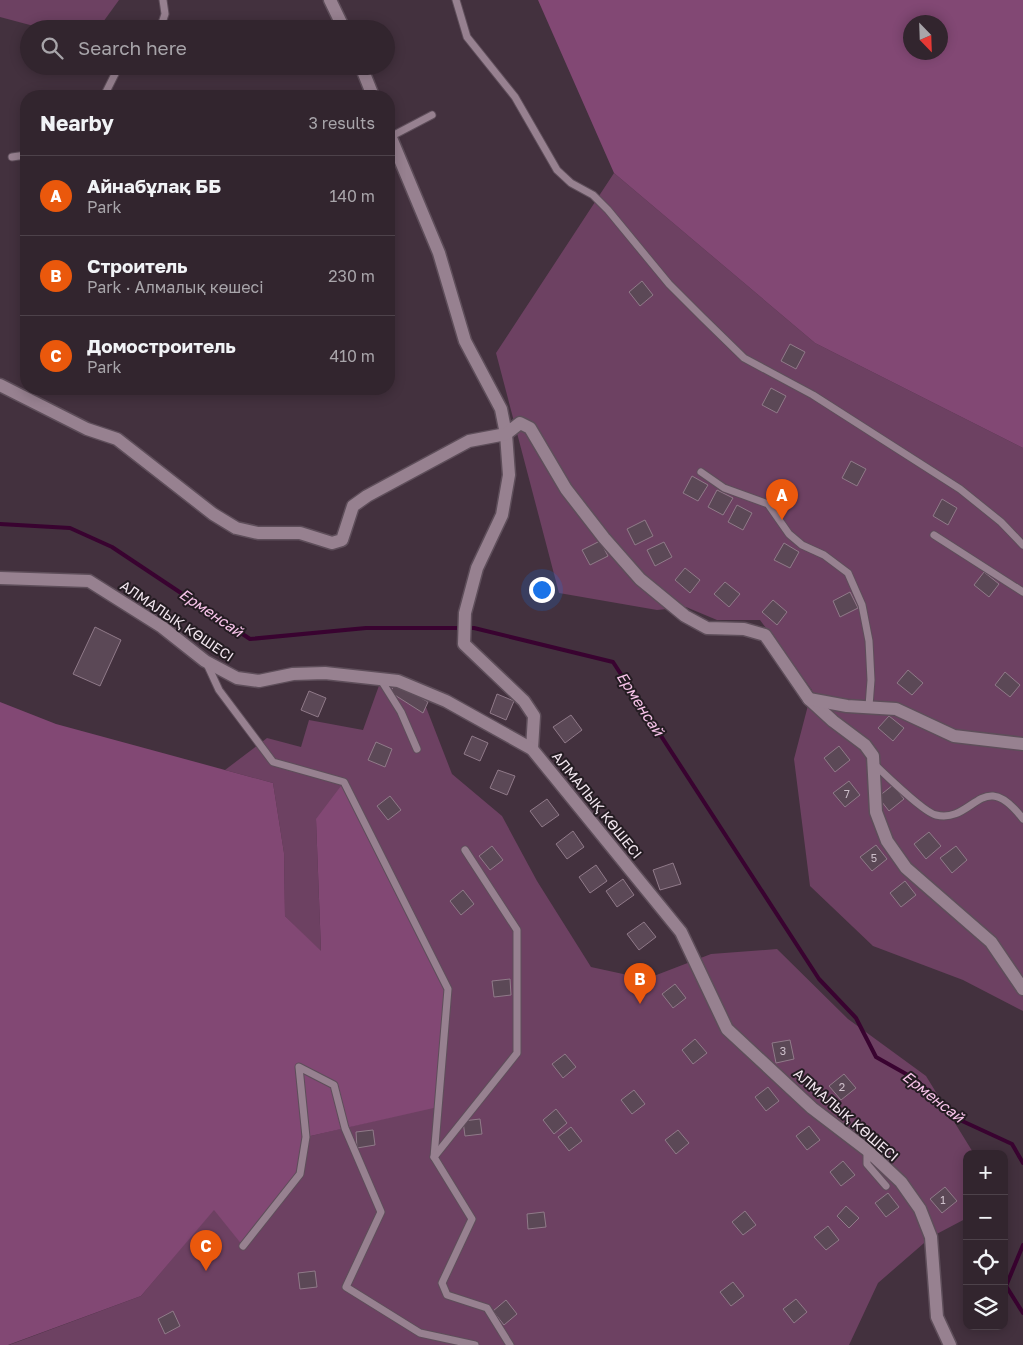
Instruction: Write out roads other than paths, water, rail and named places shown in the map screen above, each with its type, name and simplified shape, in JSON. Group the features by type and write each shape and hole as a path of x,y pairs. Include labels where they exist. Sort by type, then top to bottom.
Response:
{"street":[{"path":"330,0 340,20"},
{"path":"365,75 371,90"},
{"path":"395,147 439,253 465,341 501,409 506,434 509,475 502,515 477,568 465,613 463,638 464,644 524,701 534,716 532,749"},
{"path":"0,385 87,429 117,440 213,514 236,528 258,533 300,533 332,542 342,540 352,506 367,496 469,441 506,434 520,423 530,428 566,489 604,538 640,579 685,616 708,628 744,629 765,635 809,699 833,721 866,745 873,756 876,812 887,841 906,868 991,942 1023,989"},
{"name":"АЛМАЛЫҚ КӨШЕСІ","path":"0,578 89,581 162,627 205,661 236,678 259,681 293,674 325,673 398,681 446,701 532,749 681,932 727,1029 812,1108 867,1150 900,1182 920,1209 931,1237 937,1317 950,1345"},
{"path":"809,699 847,706 896,709 954,736 1023,744"}],"lane":[{"path":"163,0 165,14 163,20"},
{"path":"456,0 467,37 515,98 557,170 571,183 593,196 608,210 669,284 744,358 814,395 960,489 1001,522 1023,545"},
{"path":"107,90 114,75"},
{"path":"395,133 432,115"},
{"path":"12,157 20,155"},
{"path":"701,472 724,488 768,504 789,534 802,545 824,555 848,573 862,605 869,641 871,680 869,706"},
{"path":"934,535 1023,592"},
{"path":"205,661 219,690 273,762 344,782 448,989 434,1158 472,1219 442,1283 447,1295 487,1308 510,1345"},
{"path":"380,680 402,712 417,749"},
{"path":"873,763 935,815 951,816 963,811 978,799 994,796 1012,804 1023,819"},
{"path":"434,1158 517,1053 517,930 465,850"},
{"path":"243,1246 300,1174 306,1137 299,1067 334,1085 346,1128 381,1212 346,1287 420,1333 475,1345"},
{"path":"867,1150 867,1164 886,1186"}],"waterway":[{"name":"Ерменсай","path":"0,524 70,528 112,547 250,639 366,628 474,628 613,662 819,979 856,1018 876,1057 915,1079 960,1120 1012,1144 1023,1163"},
{"name":"Ерменсай","path":"1023,1245 1006,1286 1023,1313"}],"place":[{"name":"Айнабұлақ ББ","path":"782,520"},
{"name":"Строитель","path":"640,1004"},
{"name":"Домостроитель","path":"206,1271"}]}
